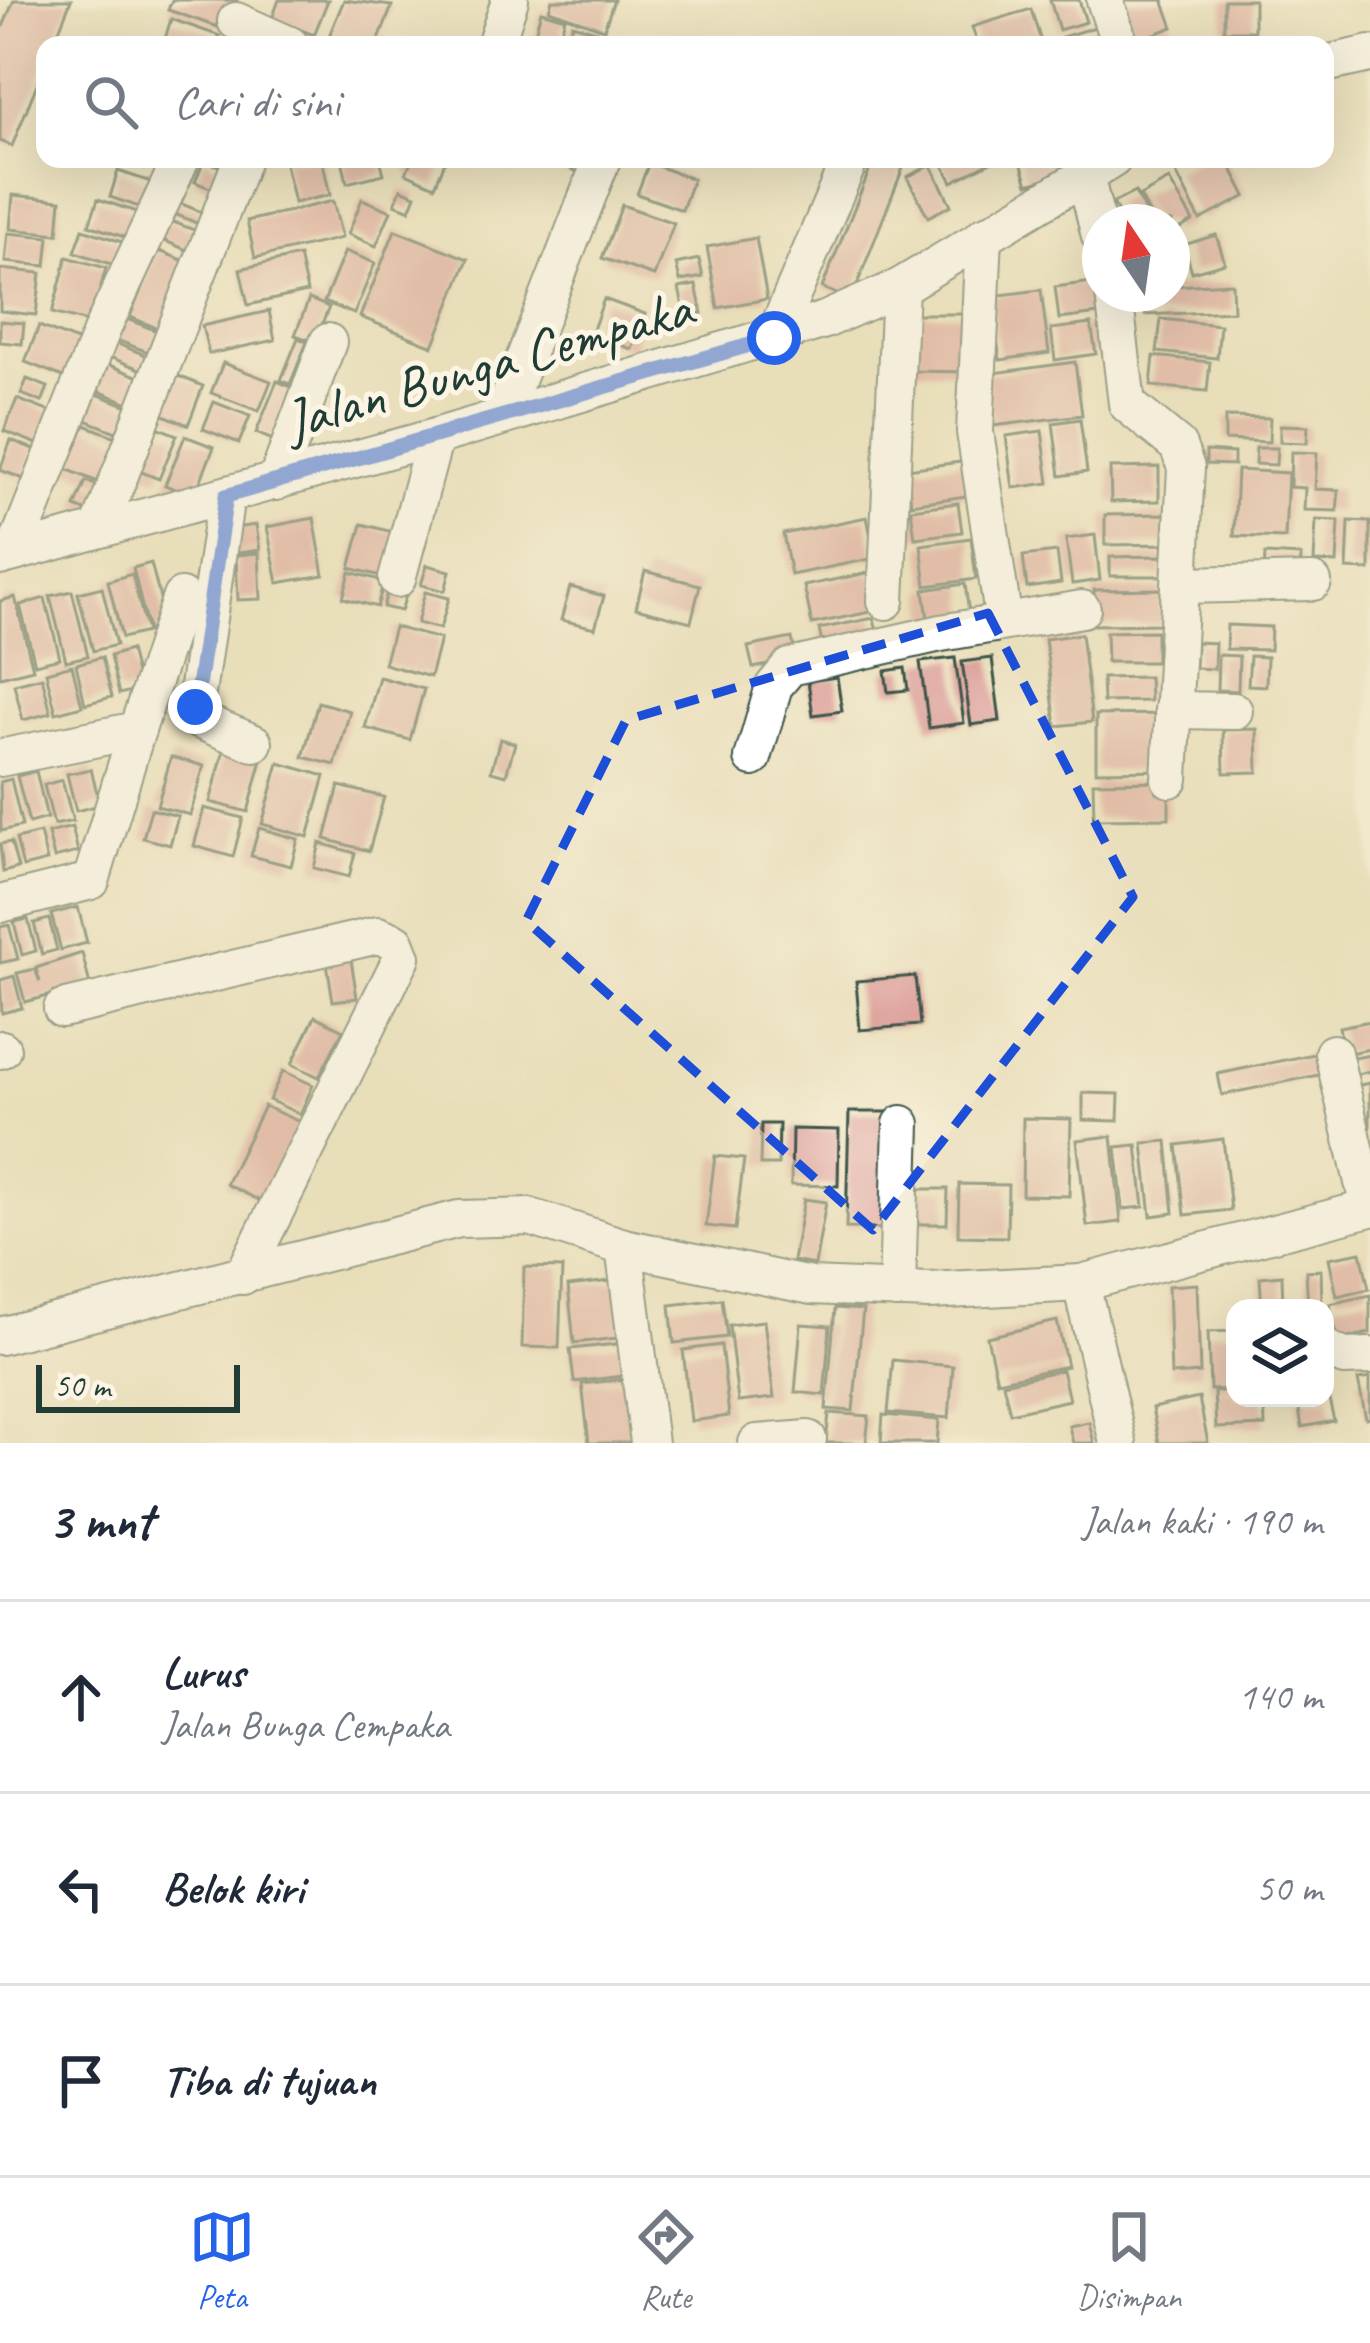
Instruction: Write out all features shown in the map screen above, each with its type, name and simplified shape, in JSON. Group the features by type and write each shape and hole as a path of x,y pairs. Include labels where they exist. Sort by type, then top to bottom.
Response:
{"street":[{"path":"498,36 510,0"},
{"path":"1105,0 1117,36"},
{"path":"235,22 268,36"},
{"path":"1334,62 1370,54"},
{"path":"7,555 177,168"},
{"path":"99,529 239,168"},
{"path":"503,414 599,168"},
{"path":"774,338 846,168"},
{"name":"Jalan Bunga Cempaka","path":"7,555 774,338 899,287 1097,168"},
{"path":"1099,168 1100,204"},
{"path":"984,236 975,432 1004,622"},
{"path":"886,602 899,287"},
{"path":"1116,312 1126,404 1184,457 1183,585 1170,779"},
{"path":"275,482 328,342"},
{"path":"398,579 436,437"},
{"path":"226,496 195,707 197,720 209,729 254,743"},
{"path":"1183,585 1312,582"},
{"path":"0,904 91,881 181,597"},
{"path":"753,758 774,686 790,667 1082,609"},
{"path":"1173,710 1234,711"},
{"path":"0,758 137,730"},
{"path":"62,1009 378,935 396,942 402,957 243,1276"},
{"path":"0,1336 459,1219 530,1217 624,1246 811,1286 897,1290 1081,1282 1370,1208 1333,1053"},
{"path":"897,1290 902,1124"},
{"path":"624,1246 650,1443"},
{"path":"1081,1282 1118,1443"},
{"path":"1334,1352 1344,1357 1370,1356"},
{"path":"757,1443 808,1439"}],"highlighted area":[{"path":"988,613 1133,897 873,1230 526,921 626,720"}],"building":[{"path":"14,0 71,0 57,36 36,36 36,86 12,146 0,141 0,34"},
{"path":"172,0 237,0 227,30 168,10"},
{"path":"279,0 328,0 314,35 272,19"},
{"path":"344,0 392,6 380,36 329,36"},
{"path":"552,0 614,0 604,29 549,10"},
{"path":"1050,0 1079,0 1086,22 1059,30"},
{"path":"1120,0 1163,0 1173,27 1134,36"},
{"path":"1224,0 1254,0 1254,31 1224,31"},
{"path":"1031,9 1039,36 975,36 972,27"},
{"path":"541,11 565,18 560,36 534,36"},
{"path":"171,19 220,36 166,36"},
{"path":"572,24 597,31 596,36 569,36"},
{"path":"1105,24 1109,36 1065,36"},
{"path":"201,168 236,173 227,195 195,182"},
{"path":"286,168 324,168 330,195 294,203"},
{"path":"344,168 382,168 384,174 347,183"},
{"path":"408,168 442,168 435,186 406,173"},
{"path":"647,168 663,168 693,179 682,210 637,194"},
{"path":"870,168 903,168 851,300 822,288"},
{"path":"932,168 951,205 928,217 907,177"},
{"path":"945,168 979,168 952,182"},
{"path":"1023,168 1066,168 1067,173 1028,184"},
{"path":"1232,168 1246,196 1200,220 1175,171"},
{"path":"118,171 151,182 142,208 110,197"},
{"path":"1169,180 1183,204 1144,204 1140,196"},
{"path":"401,189 416,195 410,210 395,204"},
{"path":"1135,192 1141,204 1114,204"},
{"path":"13,195 61,200 58,234 10,229"},
{"path":"98,199 142,214 133,240 89,225"},
{"path":"362,199 391,211 376,246 348,234"},
{"path":"172,200 209,215 204,226 167,211"},
{"path":"333,201 342,238 255,258 247,221"},
{"path":"622,205 674,223 654,276 602,258"},
{"path":"163,218 202,233 194,253 155,237"},
{"path":"83,229 128,244 120,267 75,252"},
{"path":"395,230 468,259 433,346 360,317"},
{"path":"8,233 49,237 46,266 5,262"},
{"path":"1216,235 1225,263 1192,272 1190,243"},
{"path":"756,238 767,299 718,308 707,247"},
{"path":"157,250 197,266 169,333 130,317"},
{"path":"345,251 375,263 354,314 324,302"},
{"path":"299,256 307,292 248,305 240,269"},
{"path":"67,257 106,268 91,323 52,313"},
{"path":"699,259 703,277 680,281 676,264"},
{"path":"0,269 41,273 36,315 0,311"},
{"path":"1082,283 1082,312 1107,313 1059,319 1055,287"},
{"path":"1232,283 1233,311 1145,315 1190,312 1190,285"},
{"path":"696,285 702,313 685,316 679,288"},
{"path":"1041,290 1049,353 1000,360 991,296"},
{"path":"309,299 329,307 315,342 295,335"},
{"path":"604,299 645,314 632,349 591,335"},
{"path":"269,311 275,340 209,354 202,326"},
{"path":"911,314 971,314 970,372 910,371"},
{"path":"122,317 162,333 153,354 114,339"},
{"path":"1161,319 1220,325 1217,358 1157,352"},
{"path":"0,321 24,323 22,344 0,342"},
{"path":"1091,324 1096,354 1055,360 1051,329"},
{"path":"39,326 80,342 66,378 25,362"},
{"path":"298,338 307,342 290,384 281,380"},
{"path":"113,342 148,356 142,370 107,356"},
{"path":"1154,356 1210,362 1207,391 1151,386"},
{"path":"1075,362 1082,415 993,426 986,374"},
{"path":"104,363 147,380 136,406 93,389"},
{"path":"223,363 271,381 259,411 211,393"},
{"path":"176,375 203,386 188,425 161,414"},
{"path":"27,379 48,387 42,402 21,394"},
{"path":"277,381 296,389 275,441 256,433"},
{"path":"94,393 136,409 126,436 83,419"},
{"path":"17,399 53,413 40,445 4,431"},
{"path":"214,402 250,416 239,443 203,429"},
{"path":"1225,417 1270,418 1269,442 1225,440"},
{"path":"1080,419 1087,472 1060,476 1053,423"},
{"path":"85,425 124,440 105,485 66,469"},
{"path":"152,425 177,435 159,479 134,469"},
{"path":"1280,425 1308,426 1307,443 1280,442"},
{"path":"1042,431 1049,483 1013,488 1006,436"},
{"path":"185,436 214,447 194,497 165,485"},
{"path":"11,440 36,450 24,479 0,470"},
{"path":"1256,448 1277,448 1276,465 1255,464"},
{"path":"1206,451 1234,453 1234,465 1206,464"},
{"path":"1291,452 1317,453 1315,489 1339,490 1337,511 1304,510 1305,488 1290,487"},
{"path":"968,461 973,495 911,504 907,469"},
{"path":"1159,467 1159,501 1111,502 1110,468"},
{"path":"1237,470 1288,473 1285,538 1234,536"},
{"path":"86,481 108,490 97,516 75,507"},
{"path":"958,503 962,532 915,538 911,509"},
{"path":"1169,514 1169,544 1105,545 1105,515"},
{"path":"867,517 875,558 791,575 783,534"},
{"path":"314,518 324,575 278,583 267,527"},
{"path":"1316,520 1339,521 1337,563 1314,562"},
{"path":"1349,521 1370,522 1370,570 1347,569"},
{"path":"362,524 404,535 392,579 350,568"},
{"path":"256,525 260,550 231,554 228,529"},
{"path":"1095,535 1100,580 1072,584 1066,539"},
{"path":"971,538 976,579 926,586 921,545"},
{"path":"1057,552 1061,583 1027,588 1023,556"},
{"path":"259,553 261,599 238,600 236,555"},
{"path":"1265,554 1301,556 1300,578 1264,576"},
{"path":"1163,556 1163,576 1110,576 1110,557"},
{"path":"151,563 167,626 148,631 133,568"},
{"path":"427,565 450,571 445,591 421,585"},
{"path":"645,571 700,585 691,622 636,608"},
{"path":"350,572 384,581 377,607 343,598"},
{"path":"872,572 880,610 812,624 804,586"},
{"path":"132,574 147,632 122,638 108,581"},
{"path":"965,584 970,621 929,626 924,590"},
{"path":"389,585 408,589 401,611 383,607"},
{"path":"102,587 116,645 93,651 78,593"},
{"path":"570,587 604,596 595,628 561,620"},
{"path":"1161,589 1162,624 1094,625 1094,590"},
{"path":"72,591 88,656 66,661 50,596"},
{"path":"425,592 449,598 440,629 417,623"},
{"path":"15,597 33,669 0,677 0,601"},
{"path":"45,598 60,658 35,664 20,605"},
{"path":"874,618 879,642 824,653 819,629"},
{"path":"1227,625 1271,627 1270,650 1226,649"},
{"path":"394,627 440,639 430,677 384,664"},
{"path":"1156,631 1156,662 1107,662 1106,632"},
{"path":"1081,634 1092,722 1056,726 1045,639"},
{"path":"792,638 796,659 753,668 748,647"},
{"path":"1196,642 1215,643 1214,669 1195,668"},
{"path":"130,650 140,689 119,694 110,656"},
{"path":"1218,655 1239,656 1238,691 1217,690"},
{"path":"1250,656 1267,657 1266,686 1248,685"},
{"path":"102,657 112,697 85,704 76,664"},
{"path":"955,658 964,723 929,728 920,662"},
{"path":"992,658 1000,721 971,725 962,662"},
{"path":"72,665 82,706 56,713 46,672"},
{"path":"905,668 908,690 888,692 885,671"},
{"path":"42,677 51,713 23,720 14,684"},
{"path":"379,677 424,689 410,740 365,728"},
{"path":"837,677 842,711 813,715 808,681"},
{"path":"1149,677 1150,701 1103,702 1102,678"},
{"path":"318,702 350,711 335,765 303,757"},
{"path":"1168,714 1169,770 1096,771 1096,715"},
{"path":"1257,729 1258,772 1224,773 1223,730"},
{"path":"500,739 515,743 506,775 491,771"},
{"path":"225,746 263,756 248,812 210,802"},
{"path":"171,757 204,766 190,815 157,806"},
{"path":"279,763 325,776 308,837 262,824"},
{"path":"91,769 100,805 76,811 67,774"},
{"path":"36,771 47,818 29,823 17,776"},
{"path":"11,779 22,826 1,831 0,782"},
{"path":"62,780 73,821 54,825 44,785"},
{"path":"1169,781 1169,818 1094,819 1093,782"},
{"path":"339,786 384,797 369,851 325,839"},
{"path":"204,808 243,818 233,857 194,846"},
{"path":"151,809 178,816 170,845 143,838"},
{"path":"72,827 78,852 54,858 48,833"},
{"path":"259,828 298,839 291,866 251,856"},
{"path":"40,833 47,861 23,867 16,839"},
{"path":"11,842 18,868 3,872 0,844"},
{"path":"320,843 355,853 349,877 314,868"},
{"path":"78,907 87,943 61,950 51,914"},
{"path":"28,919 36,951 22,955 14,922"},
{"path":"49,919 57,950 42,954 34,923"},
{"path":"9,925 18,959 0,963 0,927"},
{"path":"82,953 90,985 25,1002 17,973 35,969 40,982 36,968"},
{"path":"350,953 357,998 333,1001 326,957"},
{"path":"14,976 22,1008 2,1013 0,980"},
{"path":"915,976 920,1025 860,1030 856,981"},
{"path":"315,1016 343,1030 319,1077 292,1064"},
{"path":"1370,1021 1370,1049 1344,1054 1339,1027"},
{"path":"1323,1052 1328,1073 1222,1095 1218,1074"},
{"path":"1370,1055 1370,1071 1353,1075 1349,1059"},
{"path":"283,1071 313,1085 300,1114 269,1100"},
{"path":"1370,1083 1370,1146 1355,1086"},
{"path":"1083,1093 1119,1094 1118,1121 1083,1120"},
{"path":"264,1106 304,1124 265,1203 226,1184"},
{"path":"849,1112 897,1112 895,1229 846,1228"},
{"path":"1023,1118 1071,1119 1069,1196 1022,1195"},
{"path":"761,1124 779,1124 778,1165 760,1165"},
{"path":"792,1129 839,1130 838,1186 791,1185"},
{"path":"1112,1136 1121,1222 1087,1226 1077,1140"},
{"path":"1223,1139 1231,1210 1185,1215 1177,1145"},
{"path":"1167,1141 1174,1213 1151,1216 1143,1143"},
{"path":"1137,1145 1144,1207 1123,1209 1116,1147"},
{"path":"715,1156 744,1159 735,1229 706,1226"},
{"path":"959,1184 1008,1185 1007,1237 958,1236"},
{"path":"907,1189 948,1189 947,1224 906,1224"},
{"path":"804,1199 826,1202 815,1265 793,1261"},
{"path":"1361,1252 1369,1289 1337,1296 1329,1258"},
{"path":"524,1267 562,1268 559,1348 522,1347"},
{"path":"1321,1270 1322,1299 1308,1299 1306,1271"},
{"path":"1282,1275 1283,1299 1261,1299 1260,1277"},
{"path":"619,1280 626,1337 574,1343 568,1286"},
{"path":"1197,1284 1200,1373 1171,1375 1168,1286"},
{"path":"1370,1295 1370,1333 1338,1340 1334,1303"},
{"path":"722,1299 727,1337 674,1343 670,1305"},
{"path":"835,1308 863,1310 853,1411 826,1409"},
{"path":"764,1321 774,1398 738,1402 729,1325"},
{"path":"1057,1321 1067,1366 997,1381 987,1337"},
{"path":"801,1324 830,1326 824,1395 795,1392"},
{"path":"1226,1331 1226,1389 1210,1390 1208,1332"},
{"path":"626,1343 630,1375 574,1382 570,1349"},
{"path":"721,1345 729,1416 691,1421 683,1350"},
{"path":"893,1360 953,1366 949,1418 888,1413"},
{"path":"1062,1370 1069,1400 1010,1413 1003,1383"},
{"path":"1370,1378 1370,1418 1366,1419 1358,1380"},
{"path":"625,1379 632,1443 589,1443 582,1384"},
{"path":"1226,1391 1226,1407 1264,1407 1265,1426 1216,1428 1214,1392"},
{"path":"1199,1398 1208,1443 1159,1443 1152,1408"},
{"path":"1299,1407 1331,1407 1334,1421 1302,1427"},
{"path":"829,1413 869,1416 866,1443 826,1443"},
{"path":"883,1415 939,1420 937,1443 881,1443"},
{"path":"1089,1422 1094,1443 1073,1443 1069,1426"}],"route":[{"path":"195,707 226,496 774,338"}]}
